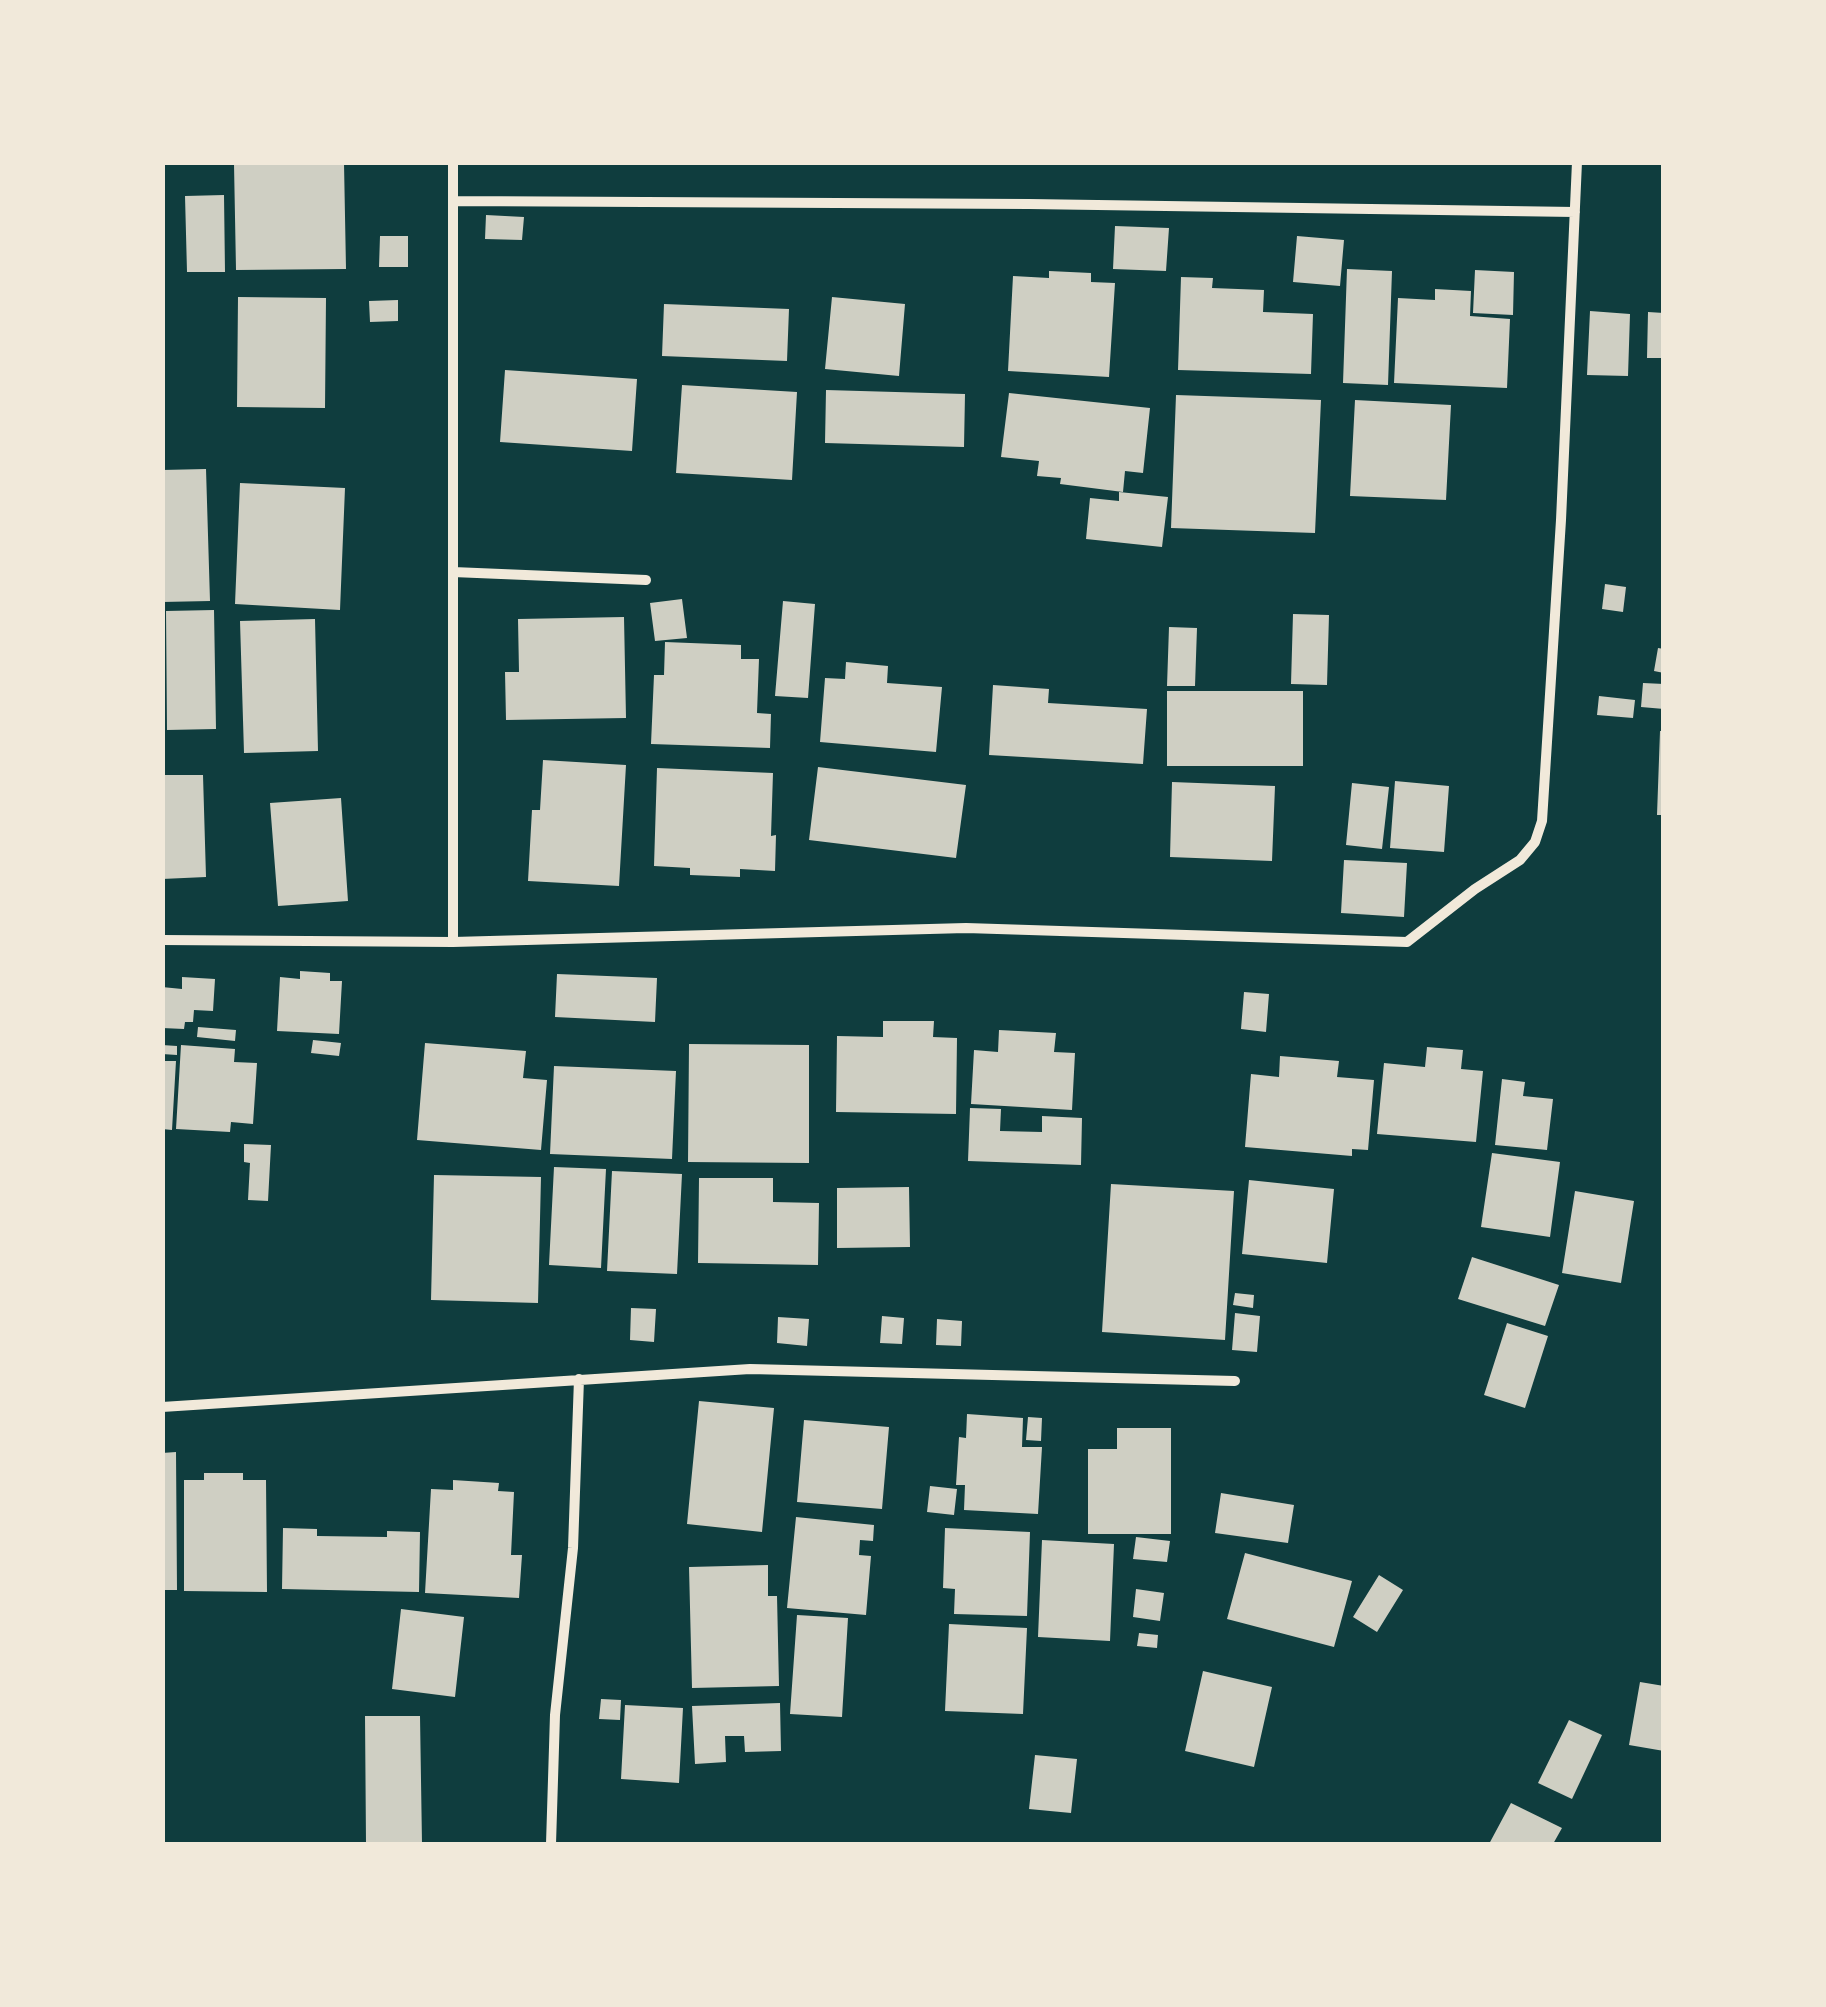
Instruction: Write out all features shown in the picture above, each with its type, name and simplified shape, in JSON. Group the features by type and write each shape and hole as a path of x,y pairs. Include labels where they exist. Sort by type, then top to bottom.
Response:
{"street":[{"path":"453,162 453,942"},
{"path":"162,940 453,942 966,928 1407,942 1520,860 1535,842 1542,820 1578,162"},
{"path":"453,200 1575,212"},
{"path":"453,572 646,580"},
{"path":"162,1407 750,1369 1235,1380"},
{"path":"551,1844 555,1715 572,1548 579,1379"}],"building":[{"path":"344,163 346,269 236,270 234,164"},
{"path":"224,195 225,272 187,272 185,196"},
{"path":"486,215 524,217 522,240 485,239"},
{"path":"1115,226 1169,228 1166,271 1113,269"},
{"path":"380,236 408,236 408,267 379,267"},
{"path":"1297,236 1344,240 1340,286 1293,282"},
{"path":"1347,269 1392,271 1388,385 1343,383"},
{"path":"1475,270 1514,272 1513,315 1473,313"},
{"path":"1049,271 1091,273 1091,282 1115,283 1109,377 1008,371 1013,276 1049,278"},
{"path":"1181,277 1213,278 1212,288 1264,290 1263,312 1313,314 1311,374 1178,370"},
{"path":"1435,289 1471,291 1470,316 1510,319 1507,388 1394,383 1398,298 1435,300"},
{"path":"238,297 326,298 325,408 237,407"},
{"path":"832,297 905,304 899,376 825,369"},
{"path":"398,300 398,321 370,322 369,301"},
{"path":"664,304 789,309 787,361 662,356"},
{"path":"1590,311 1630,314 1628,376 1587,375"},
{"path":"1648,312 1664,313 1664,358 1647,358"},
{"path":"505,370 637,379 632,451 500,442"},
{"path":"682,385 797,392 792,480 676,473"},
{"path":"826,390 965,394 964,447 825,443"},
{"path":"1009,393 1150,408 1143,473 1125,471 1123,492 1060,484 1061,478 1037,476 1039,461 1001,457"},
{"path":"1176,395 1321,400 1315,533 1171,528"},
{"path":"1355,400 1451,405 1446,500 1350,496"},
{"path":"206,469 210,601 162,602 162,470"},
{"path":"240,483 345,488 340,610 235,604"},
{"path":"1119,492 1168,497 1162,547 1086,539 1090,498 1119,501"},
{"path":"1605,584 1626,587 1623,612 1602,609"},
{"path":"682,599 687,638 655,641 650,603"},
{"path":"783,601 815,604 808,698 775,696"},
{"path":"214,610 216,729 167,730 166,611"},
{"path":"1293,614 1329,615 1327,685 1291,684"},
{"path":"624,617 626,718 506,720 505,672 519,672 518,619"},
{"path":"315,619 318,751 244,753 240,621"},
{"path":"1169,627 1197,628 1195,686 1167,686"},
{"path":"665,642 741,645 741,659 759,659 757,713 771,714 770,748 651,744 654,675 664,675"},
{"path":"1658,648 1664,649 1664,673 1654,671"},
{"path":"846,662 888,666 887,683 942,687 936,752 820,742 825,678 845,679"},
{"path":"1643,683 1664,684 1664,709 1641,707"},
{"path":"993,685 1049,689 1048,703 1147,709 1143,764 989,755"},
{"path":"1167,691 1303,691 1303,766 1167,766"},
{"path":"1599,696 1635,700 1633,718 1597,715"},
{"path":"1660,731 1664,731 1664,815 1657,815"},
{"path":"543,760 626,765 619,886 528,881 532,810 540,810"},
{"path":"818,767 966,785 956,858 809,840"},
{"path":"657,768 773,773 771,836 776,835 775,871 740,869 740,877 690,875 690,868 654,866"},
{"path":"162,775 203,775 206,877 162,879"},
{"path":"1395,781 1449,786 1444,852 1390,848"},
{"path":"1172,782 1275,786 1272,861 1170,857"},
{"path":"1352,783 1389,787 1382,849 1346,845"},
{"path":"341,798 348,901 278,906 270,803"},
{"path":"1344,860 1407,863 1404,917 1341,913"},
{"path":"300,971 330,973 330,981 342,981 339,1034 277,1031 280,977 300,979"},
{"path":"557,974 657,978 655,1022 555,1017"},
{"path":"182,977 215,979 213,1011 194,1010 193,1022 185,1022 184,1029 162,1028 162,987 182,989"},
{"path":"1244,992 1269,994 1266,1032 1241,1029"},
{"path":"883,1021 934,1021 933,1037 957,1038 956,1114 836,1112 837,1036 883,1037"},
{"path":"198,1027 236,1030 235,1041 197,1037"},
{"path":"999,1030 1056,1033 1054,1052 1075,1053 1072,1110 971,1104 974,1050 998,1052"},
{"path":"313,1040 341,1043 339,1056 311,1053"},
{"path":"425,1043 526,1051 523,1078 547,1080 541,1150 417,1140"},
{"path":"689,1044 809,1045 809,1163 688,1162"},
{"path":"162,1045 177,1046 177,1055 162,1054"},
{"path":"181,1045 235,1049 234,1062 257,1063 253,1124 231,1122 230,1132 176,1129"},
{"path":"1427,1047 1463,1050 1461,1069 1483,1071 1476,1142 1377,1134 1384,1063 1425,1067"},
{"path":"1280,1056 1339,1061 1337,1077 1374,1080 1368,1150 1352,1149 1352,1156 1245,1147 1251,1074 1279,1077"},
{"path":"162,1061 176,1061 172,1130 162,1129"},
{"path":"554,1066 676,1071 672,1159 550,1154"},
{"path":"1502,1079 1525,1082 1523,1096 1553,1099 1547,1150 1495,1145"},
{"path":"970,1108 1001,1109 1000,1131 1042,1132 1042,1116 1082,1118 1081,1165 968,1161"},
{"path":"244,1144 271,1145 268,1201 248,1200 250,1163 244,1162"},
{"path":"1492,1153 1560,1162 1550,1237 1481,1227"},
{"path":"554,1167 606,1169 601,1268 549,1265"},
{"path":"612,1171 682,1174 677,1274 607,1271"},
{"path":"434,1175 541,1177 538,1303 431,1300"},
{"path":"699,1178 773,1178 773,1202 819,1203 818,1265 698,1263"},
{"path":"1249,1180 1334,1189 1327,1263 1242,1254"},
{"path":"1111,1184 1234,1191 1225,1340 1102,1332"},
{"path":"909,1187 910,1247 837,1248 837,1188"},
{"path":"1575,1191 1634,1201 1621,1283 1562,1273"},
{"path":"1472,1257 1559,1285 1545,1326 1458,1299"},
{"path":"1235,1293 1254,1295 1253,1308 1233,1305"},
{"path":"631,1308 656,1309 654,1342 630,1340"},
{"path":"1235,1313 1260,1316 1257,1352 1232,1350"},
{"path":"882,1316 904,1318 902,1344 880,1343"},
{"path":"778,1317 809,1319 807,1346 777,1343"},
{"path":"937,1319 962,1321 961,1346 936,1345"},
{"path":"1507,1323 1548,1336 1525,1408 1484,1395"},
{"path":"699,1401 774,1408 762,1532 687,1524"},
{"path":"967,1414 1023,1418 1022,1447 1042,1447 1038,1514 964,1510 965,1485 956,1485 959,1437 966,1438"},
{"path":"1028,1417 1042,1418 1041,1441 1026,1440"},
{"path":"804,1420 889,1427 882,1509 797,1502"},
{"path":"1117,1428 1171,1428 1171,1534 1088,1534 1088,1449 1117,1449"},
{"path":"176,1452 177,1590 162,1590 162,1453"},
{"path":"204,1473 243,1473 243,1480 266,1480 267,1592 184,1591 184,1480 204,1480"},
{"path":"453,1480 499,1483 498,1491 514,1492 511,1555 522,1555 519,1598 425,1593 431,1489 453,1490"},
{"path":"930,1486 957,1489 954,1515 927,1512"},
{"path":"1221,1493 1294,1505 1288,1543 1215,1533"},
{"path":"796,1517 874,1525 873,1541 860,1540 859,1555 871,1556 866,1615 787,1608"},
{"path":"283,1528 317,1529 317,1536 387,1537 387,1531 420,1532 419,1592 282,1589"},
{"path":"945,1528 1030,1532 1027,1616 954,1614 955,1589 943,1588"},
{"path":"1136,1537 1170,1541 1167,1562 1133,1559"},
{"path":"1042,1540 1114,1544 1110,1641 1038,1637"},
{"path":"1245,1553 1352,1581 1334,1647 1227,1619"},
{"path":"768,1565 768,1596 777,1596 779,1686 692,1688 689,1567"},
{"path":"1379,1575 1403,1590 1377,1632 1353,1617"},
{"path":"1136,1589 1164,1593 1160,1621 1133,1617"},
{"path":"401,1609 464,1617 455,1697 392,1689"},
{"path":"797,1615 848,1618 842,1717 790,1714"},
{"path":"949,1624 1027,1628 1023,1714 945,1711"},
{"path":"1139,1633 1158,1635 1157,1648 1137,1646"},
{"path":"1203,1671 1272,1687 1254,1767 1185,1751"},
{"path":"1640,1682 1664,1686 1664,1751 1629,1745"},
{"path":"601,1699 621,1700 620,1720 599,1719"},
{"path":"780,1703 781,1751 745,1752 744,1736 725,1736 726,1762 695,1764 692,1706"},
{"path":"625,1705 683,1708 679,1783 621,1779"},
{"path":"365,1716 420,1716 422,1844 366,1844"},
{"path":"1569,1720 1602,1735 1572,1799 1538,1783"},
{"path":"1035,1755 1077,1759 1071,1813 1029,1809"},
{"path":"1511,1803 1562,1828 1553,1844 1489,1844"}]}
